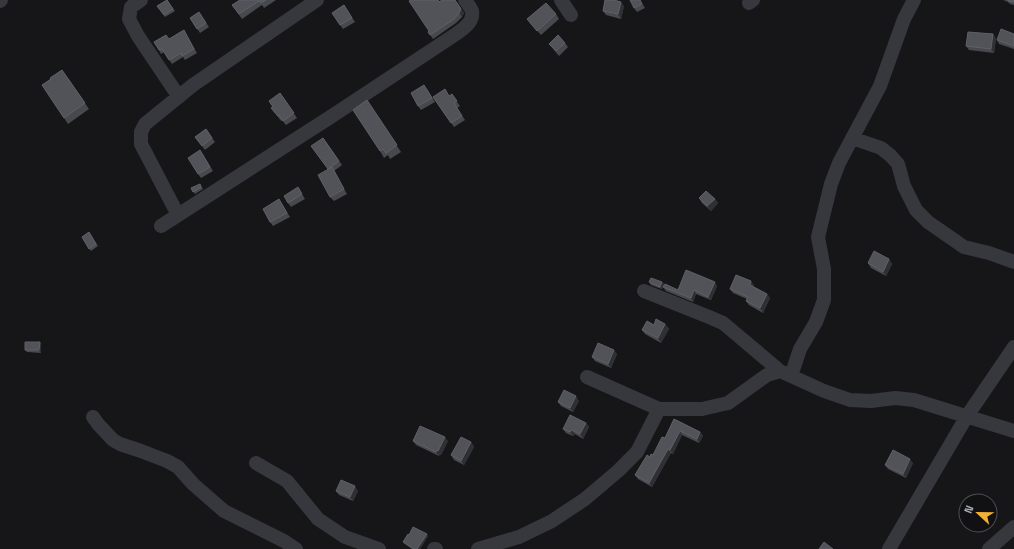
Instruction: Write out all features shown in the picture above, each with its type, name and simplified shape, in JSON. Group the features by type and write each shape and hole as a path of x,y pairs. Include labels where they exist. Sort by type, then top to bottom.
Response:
{"street":[{"path":"141,0 131,7 129,19 138,36 179,97"},
{"path":"178,214 141,144 141,132 145,124 193,85 317,0"},
{"path":"161,226 456,34 468,25 471,19 472,11 465,0"},
{"path":"561,0 571,15"},
{"path":"786,374 816,322 824,300 824,269 818,237 831,184 839,163 880,86 904,19 914,0"},
{"path":"852,138 881,148 891,156 898,164 904,186 916,210 928,222 964,247 989,253 1014,262"},
{"path":"644,291 722,323 786,374 824,391 850,400 871,401 895,398 914,400 1014,431"},
{"path":"889,549 967,416 1014,347"},
{"path":"588,377 659,409 702,409 728,404 767,375 786,374"},
{"path":"478,549 519,537 552,520 586,499 637,452 659,409"},
{"path":"94,417 112,440 159,457 178,467 193,484 205,493 220,508 284,541 296,549"},
{"path":"256,463 287,481 318,519 345,537 379,549"},
{"path":"989,549 1014,526"}],"building":[{"path":"167,0 173,9 164,15 157,6"},
{"path":"240,0 266,0 261,3 259,1 239,14 232,5"},
{"path":"438,0 439,2 442,0 455,0 461,9 454,19 430,35 428,32 429,31 409,1"},
{"path":"605,0 621,2 618,14 603,11"},
{"path":"630,0 640,0 642,4 634,8"},
{"path":"546,3 556,14 537,31 527,19"},
{"path":"344,5 352,18 340,25 332,13"},
{"path":"199,12 206,23 197,29 190,18"},
{"path":"1001,29 1014,34 1014,46 997,40"},
{"path":"184,30 194,49 182,56 181,53 169,60 162,49 159,50 154,42 166,35 169,39"},
{"path":"968,32 993,34 991,49 966,46"},
{"path":"558,35 565,43 556,51 549,44"},
{"path":"62,70 85,103 64,118 42,85"},
{"path":"424,85 432,98 418,106 411,93"},
{"path":"445,89 449,96 452,94 457,101 454,103 462,116 451,123 433,97"},
{"path":"280,93 294,113 283,121 271,108 273,107 269,101"},
{"path":"367,100 397,145 386,153 383,149 380,151 353,110"},
{"path":"206,129 212,138 202,146 195,137"},
{"path":"323,138 339,161 328,169 311,146"},
{"path":"200,150 210,167 198,174 188,158"},
{"path":"332,167 344,189 330,197 318,175"},
{"path":"200,184 201,187 193,192 191,188"},
{"path":"298,187 302,194 288,203 284,196"},
{"path":"706,191 715,199 707,206 699,198"},
{"path":"279,199 287,213 270,222 263,209"},
{"path":"89,232 96,244 89,249 82,237"},
{"path":"874,251 889,259 883,272 868,263"},
{"path":"686,270 715,282 708,297 694,290 691,298 663,287 665,284 678,290"},
{"path":"736,275 751,281 750,285 767,294 760,308 746,301 748,297 730,289"},
{"path":"651,278 662,282 660,287 649,282"},
{"path":"656,319 665,324 658,338 642,330 647,321 654,325"},
{"path":"25,342 40,342 39,350 25,350"},
{"path":"598,343 614,350 608,364 592,357"},
{"path":"564,390 576,396 570,408 558,402"},
{"path":"570,415 586,423 580,434 572,430 570,432 563,429"},
{"path":"674,419 700,432 697,439 680,431 649,483 635,475 647,455 650,457 651,454 653,455 662,437 665,438"},
{"path":"420,426 445,437 438,451 437,450 436,452 413,441"},
{"path":"461,437 471,442 461,461 451,455"},
{"path":"893,450 910,459 903,474 885,465"},
{"path":"341,480 355,486 350,497 336,491"},
{"path":"413,527 427,534 417,549 414,549 403,542"},
{"path":"824,542 833,549 819,549"}]}
